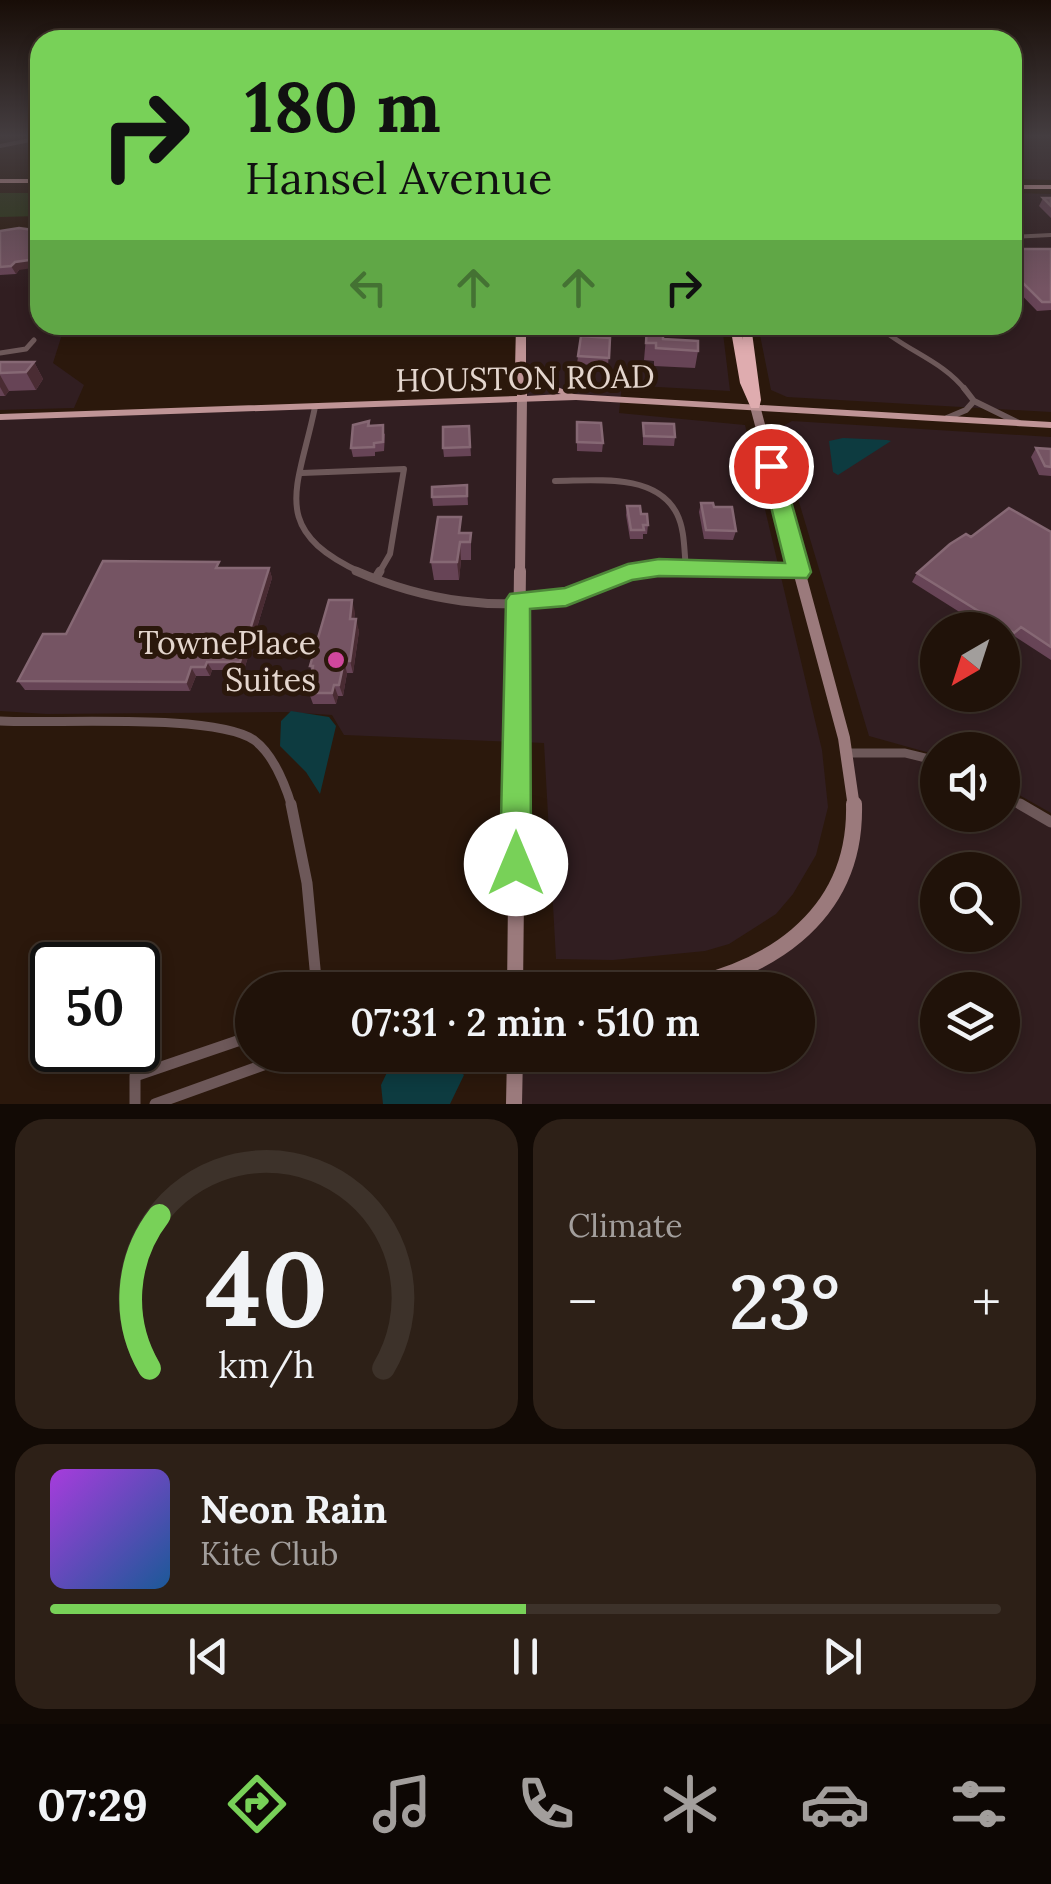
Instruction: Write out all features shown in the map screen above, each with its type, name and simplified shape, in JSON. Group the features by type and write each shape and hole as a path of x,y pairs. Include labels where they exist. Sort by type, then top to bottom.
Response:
{"highway":[{"path":"1022,189 1051,189"},
{"path":"737,335 745,384 755,406"},
{"path":"748,335 756,384 755,406"}],"main road":[{"path":"516,972 521,335"},
{"path":"520,368 543,385 576,397"},
{"name":"HOUSTON ROAD","path":"0,417 576,397 1051,425"},
{"path":"748,972 797,939 818,915 843,870 854,814 847,753 755,406"},
{"path":"514,1072 514,1104"}],"street":[{"path":"1022,236 1051,235"},
{"path":"888,335 955,376 974,401 1019,423"},
{"path":"0,353 26,348 34,340"},
{"path":"947,418 966,410 974,401"},
{"path":"316,407 296,512 307,540 337,561 438,598 566,597 628,572 686,568 799,572"},
{"path":"302,473 404,469 390,554 377,576"},
{"path":"555,481 630,483 660,494 677,514 686,568"},
{"path":"0,721 198,724 232,728 256,740 280,772 298,825 316,972"},
{"path":"847,753 920,756"},
{"path":"1020,804 1051,822"},
{"path":"135,1104 135,1076 235,1042"},
{"path":"154,1104 243,1072"}],"shaded area":[{"path":"1022,193 1051,194 1051,412 787,397 771,390 760,335 1022,335"},
{"path":"30,230 30,335 62,335 53,363 84,385 74,408 0,410 0,231"},
{"path":"521,335 723,335 730,391 622,385 619,413 745,425 822,750 828,807 816,855 776,914 729,944 705,951 613,960 556,959 544,743 344,735 332,715 286,712 0,711 0,417 521,398"},
{"path":"792,421 1051,437 1051,813 1020,796 1020,732 920,732 920,750 869,736 796,492 796,470 781,427"},
{"path":"875,752 920,759 920,832 1020,832 1020,804 1051,822 1051,1104 514,1104 515,1072 815,1072 815,972 733,972 818,915 851,841 847,753"}],"green space":[{"path":"0,193 30,193 30,216 0,217"}],"water":[{"path":"829,441 891,441 838,475 833,472"},
{"path":"291,711 329,717 336,726 320,794 306,772 280,746 281,721"},
{"path":"387,1072 464,1075 450,1104 383,1104 381,1085"}],"building":[{"path":"30,230 30,260 0,267 0,231"},
{"path":"1022,249 1051,249 1051,302 1042,302 1022,282"},
{"path":"646,335 663,335 663,339 698,341 698,351 656,348 656,343 646,343"},
{"path":"581,336 610,338 609,358 578,356"},
{"path":"0,362 34,362 26,372 0,373"},
{"path":"369,421 368,426 383,425 383,442 374,443 374,447 351,448 353,425"},
{"path":"577,422 601,423 603,443 577,442"},
{"path":"643,423 674,424 675,437 644,436"},
{"path":"469,426 470,447 443,448 443,427"},
{"path":"1036,448 1051,449 1051,467 1045,466"},
{"path":"467,485 467,496 432,497 432,487"},
{"path":"701,503 732,507 736,531 706,530"},
{"path":"627,506 640,506 641,514 647,514 648,525 643,525 644,530 631,530"},
{"path":"1009,508 1051,532 1051,647 1020,628 1020,612 980,612 917,573 950,544 966,534 971,537"},
{"path":"438,517 461,517 459,533 471,533 470,542 460,542 457,562 431,562"},
{"path":"103,561 219,562 216,568 269,568 240,662 207,662 205,667 191,667 186,682 18,681 43,634 66,634"},
{"name":"TownePlace Suites","path":"329,600 352,600 350,619 356,619 350,661 344,661 339,685 334,685 332,693 309,693 310,666"}],"place":[{"name":"TownePlace Suites","path":"336,660"}],"route":[{"path":"516,864 518,600 566,597 628,572 659,568 799,572 771,466"}]}
